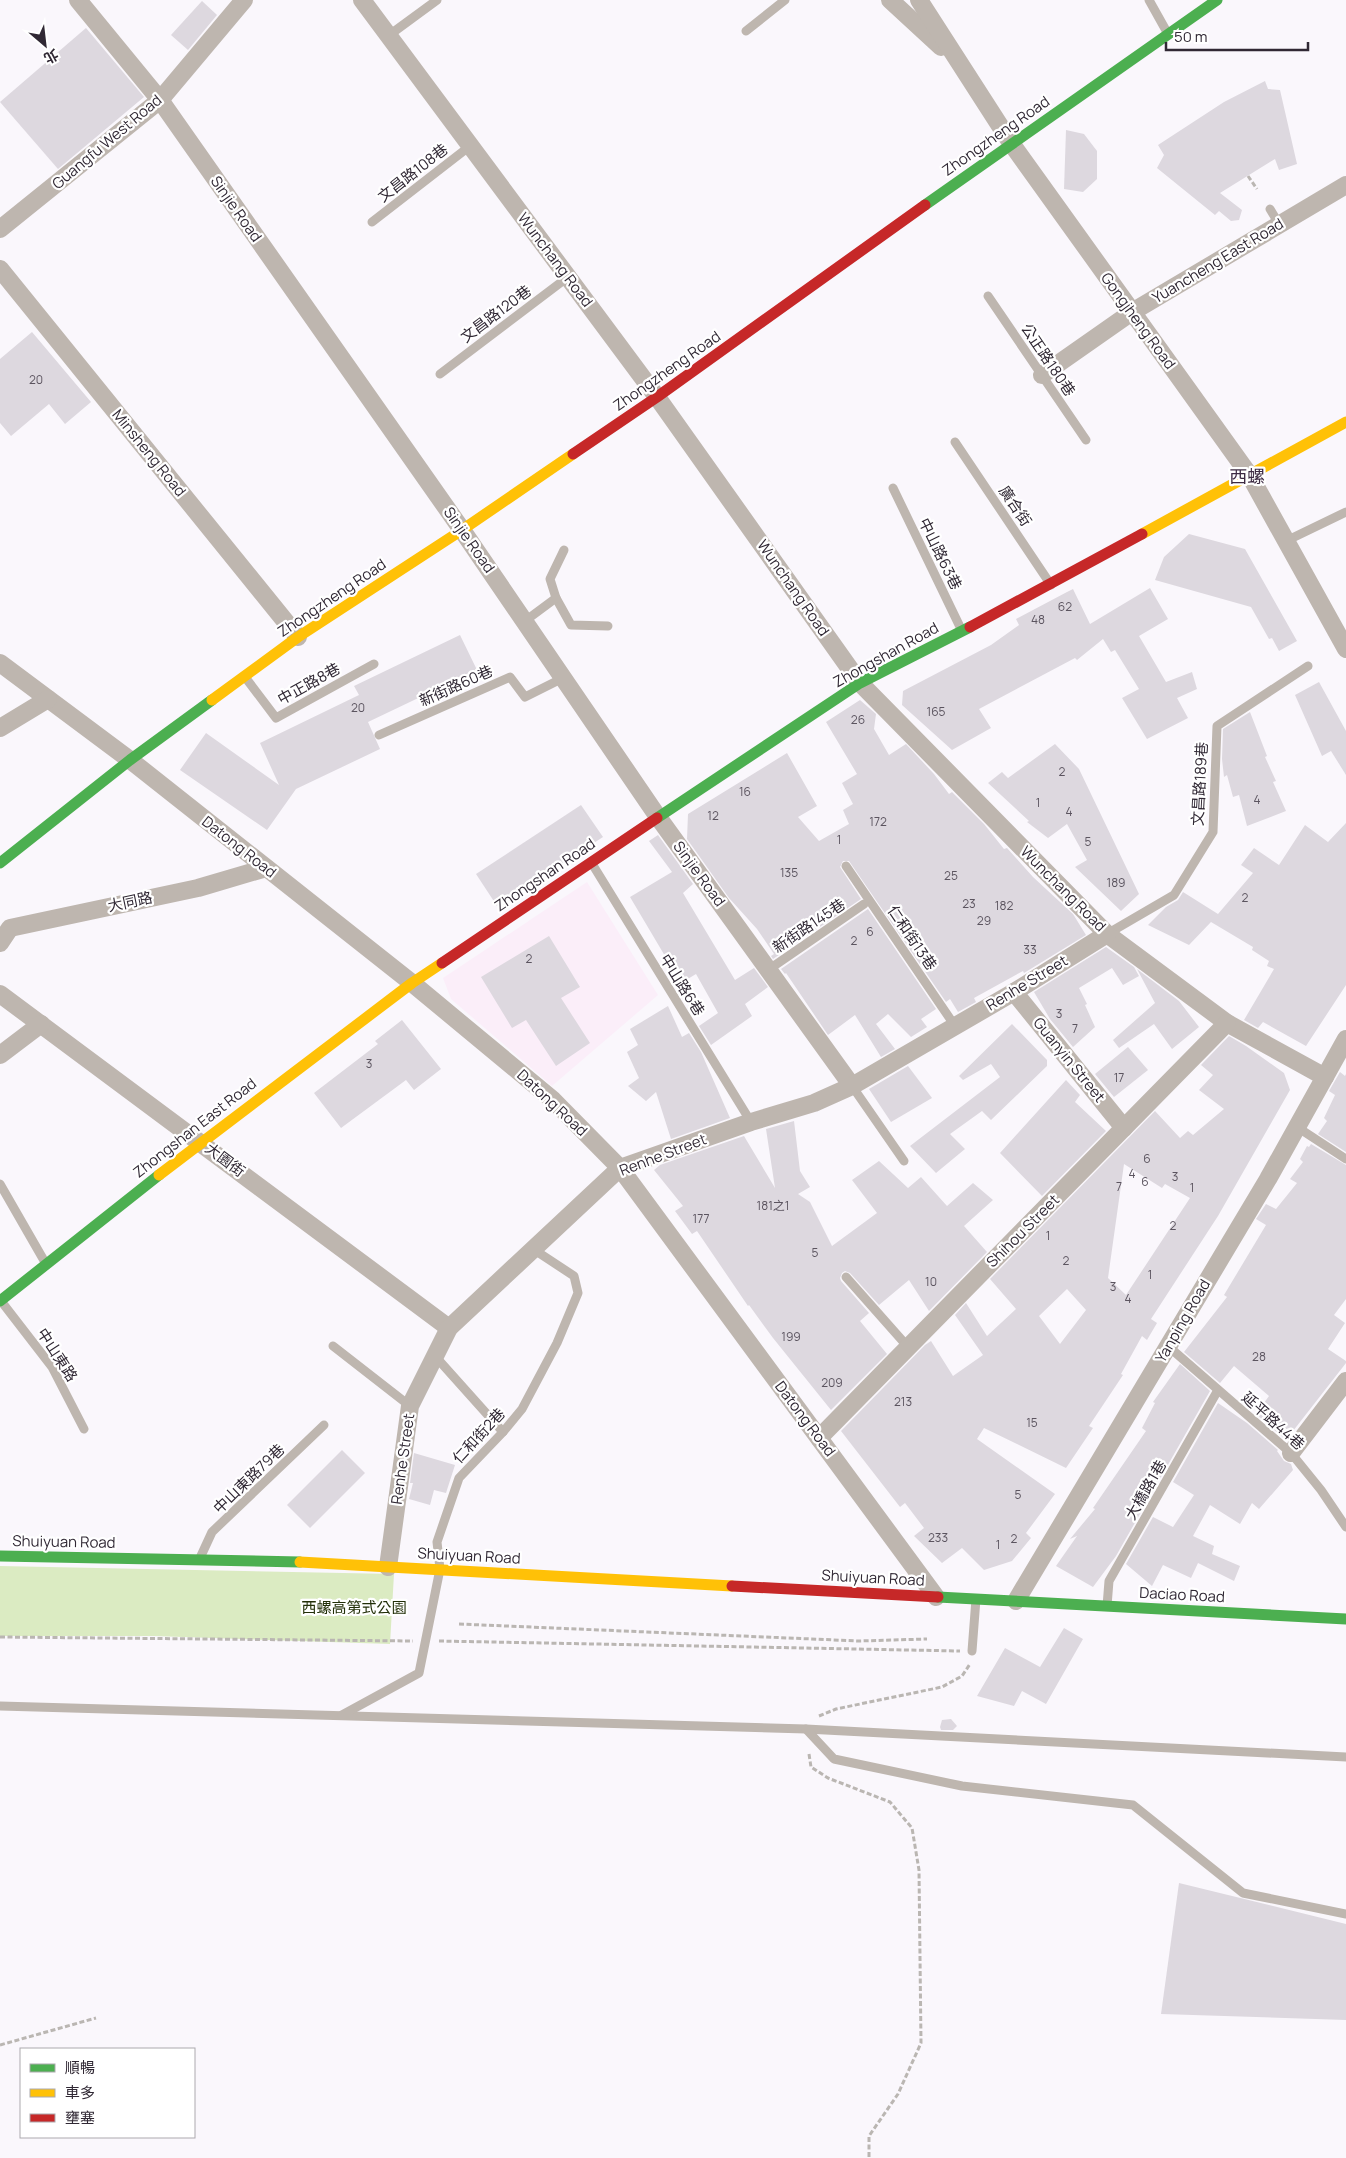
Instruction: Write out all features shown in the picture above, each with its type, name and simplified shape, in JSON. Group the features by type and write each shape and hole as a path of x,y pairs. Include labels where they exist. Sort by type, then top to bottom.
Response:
{"street":[{"name":"Sinjie Road","path":"78,0 160,100 462,530 658,817 852,1086"},
{"name":"Guangfu West Road","path":"0,229 160,100 244,0"},
{"name":"Wunchang Road","path":"362,0 657,397 860,683 1107,934 1227,1023 1325,1077"},
{"path":"890,0 961,65"},
{"name":"Gongjheng Road","path":"918,0 1011,143 1250,476 1346,648"},
{"name":"Zhongzheng Road","path":"0,863 130,760 298,637 462,530 657,397 1011,143 1216,0"},
{"name":"Yuancheng East Road","path":"1042,375 1132,312 1346,185"},
{"name":"Minsheng Road","path":"0,269 298,637"},
{"name":"Zhongshan Road","path":"412,983 860,683 1051,586 1132,539 1346,422"},
{"name":"Datong Road","path":"0,663 130,760 412,983 554,1100 620,1168 936,1597"},
{"path":"0,728 48,699"},
{"name":"大同路","path":"0,943 10,928 198,888 266,868"},
{"name":"Renhe Street","path":"388,1567 410,1406 449,1328 620,1168 750,1122 814,1103 852,1086 1014,992 1107,934"},
{"name":"Zhongshan East Road","path":"0,1301 200,1142 412,983"},
{"name":"Guanyin Street","path":"1014,992 1124,1128"},
{"name":"大園街","path":"0,994 449,1328"},
{"name":"Shihou Street","path":"819,1438 1227,1023"},
{"path":"0,1055 41,1024"},
{"name":"Yanping Road","path":"1016,1601 1169,1347 1346,1039"},
{"path":"1290,1453 1346,1381"},
{"name":"Shuiyuan Road","path":"0,1556 200,1558 440,1569 936,1597"},
{"path":"936,1597 1016,1601"},
{"name":"Daciao Road","path":"1016,1601 1346,1619"}],"lane":[{"path":"388,36 437,0"},
{"path":"746,31 785,0"},
{"path":"1149,0 1168,34"},
{"name":"文昌路108巷","path":"372,222 470,146"},
{"path":"1270,209 1279,224"},
{"name":"文昌路120巷","path":"440,374 568,277"},
{"name":"公正路180巷","path":"988,296 1086,440"},
{"name":"廣合街","path":"955,442 1051,586"},
{"name":"中山路63巷","path":"893,488 962,631"},
{"path":"1286,542 1346,512"},
{"path":"564,550 550,579 556,598 571,625 608,626"},
{"path":"525,621 556,598"},
{"name":"中正路8巷","path":"245,676 276,718 374,664"},
{"name":"文昌路189巷","path":"1107,934 1174,895 1213,832 1217,726 1308,666"},
{"name":"新街路60巷","path":"380,735 510,677 525,697 563,678"},
{"name":"中山路6巷","path":"591,862 750,1122"},
{"name":"仁和街13巷","path":"846,866 955,1026"},
{"name":"新街路145巷","path":"768,970 864,904"},
{"path":"852,1086 904,1162"},
{"path":"1297,1127 1346,1159"},
{"path":"0,1184 46,1264"},
{"name":"仁和街2巷","path":"341,1716 419,1673 440,1569 437,1542 459,1478 522,1409 557,1343 578,1293 574,1276 533,1250"},
{"path":"846,1277 908,1348"},
{"name":"中山東路","path":"0,1301 52,1367 84,1430"},
{"path":"333,1346 410,1406"},
{"name":"延平路44巷","path":"1169,1347 1290,1453 1321,1490 1346,1527"},
{"path":"435,1356 503,1432"},
{"name":"大橋路1巷","path":"1107,1606 1109,1581 1218,1390"},
{"name":"中山東路79巷","path":"200,1558 212,1532 324,1426"},
{"path":"972,1651 976,1599"},
{"path":"0,1706 806,1729 1346,1757"},
{"path":"806,1729 834,1759 962,1786 1133,1805 1243,1892 1346,1914"}],"path":[{"path":"1248,176 1258,189"},
{"path":"459,1624 859,1641 927,1639"},
{"path":"0,1637 426,1641 972,1651 970,1663 962,1676 942,1688 836,1709 818,1716 806,1729 811,1768 828,1778 890,1802 912,1828 919,1870 922,2043 898,2094 869,2136 869,2158"},
{"path":"0,2045 96,2018"}],"shaded area":[{"path":"587,882 658,995 552,1086 451,999 443,978"}],"green space":[{"name":"西螺高第式公園","path":"0,1566 394,1574 390,1644 154,1636 0,1636"}],"building":[{"path":"202,1 217,15 188,50 171,35"},
{"path":"86,28 144,97 58,169 0,102"},
{"path":"1265,81 1268,89 1280,90 1297,164 1279,170 1275,159 1220,193 1242,210 1239,220 1231,221 1219,211 1215,215 1157,168 1164,155 1158,145 1224,102"},
{"path":"1066,130 1084,134 1097,151 1097,179 1083,192 1064,189"},
{"path":"32,332 91,402 65,424 49,404 11,436 0,423 0,359"},
{"path":"1189,534 1245,549 1297,641 1279,651 1272,638 1269,639 1251,607 1155,580 1164,557"},
{"path":"1150,588 1168,619 1139,636 1166,682 1192,672 1197,689 1177,698 1188,718 1147,739 1122,698 1139,689 1115,650 1111,652 1103,639 1077,660 1075,658 979,709 991,728 952,750 902,705 903,691 991,645 1019,625 1016,619 1073,589 1090,624"},
{"path":"460,635 477,670 368,722 380,749 296,789 267,830 180,770 206,733 279,785 260,743 359,695 354,686"},
{"path":"1319,682 1346,731 1346,775 1331,751 1322,756 1295,695"},
{"path":"860,700 876,714 874,729 889,755 906,744 934,774 949,794 952,792 984,824 1004,849 1007,848 1033,877 1073,914 1086,935 1024,973 1023,971 974,998 976,1002 958,1012 950,999 946,1002 849,861 843,861 840,867 861,899 773,959 771,956 774,954 757,929 729,898 687,839 688,814 787,753 817,806 798,817 819,841 849,824 843,810 853,804 842,783 857,774 826,722"},
{"path":"1250,712 1267,756 1265,757 1276,781 1273,782 1286,811 1247,826 1239,795 1233,797 1227,775 1224,777 1222,759 1223,729"},
{"path":"1055,744 1079,769 1139,894 1121,911 1075,867 1087,860 1067,824 1048,838 1027,822 1029,821 988,783 1002,772 1008,778"},
{"path":"581,805 603,837 497,906 476,874"},
{"path":"1346,823 1346,985 1306,1046 1263,1022 1258,1028 1244,1020 1274,969 1267,966 1269,961 1252,950 1253,947 1211,922 1189,945 1148,925 1166,907 1178,900 1183,892 1218,914 1253,873 1241,865 1254,848 1279,865 1305,825 1328,842"},
{"path":"658,835 693,884 683,893 735,980 754,968 768,987 745,1004 752,1016 711,1045 699,1026 718,1013 696,974 681,983 630,897 672,872 649,841"},
{"path":"868,909 936,1009 921,1019 927,1027 911,1037 888,1014 876,1024 895,1049 881,1057 855,1015 828,1035 786,973 781,969"},
{"path":"549,936 580,987 561,998 590,1043 556,1066 526,1020 512,1028 481,977"},
{"path":"1106,947 1134,967 1139,976 1123,985 1112,968 1079,988 1095,1027 1073,1047 1050,1019 1034,992"},
{"path":"1137,969 1179,1001 1199,1027 1172,1049 1154,1024 1119,1048 1113,1040 1155,1003"},
{"path":"668,1006 682,1037 689,1033 701,1052 730,1118 671,1139 656,1092 646,1101 628,1086 639,1078 627,1052 638,1045 630,1029"},
{"path":"402,1020 441,1069 414,1090 406,1080 341,1128 314,1093 378,1044 375,1041"},
{"path":"1012,1024 1047,1060 1047,1066 991,1120 982,1111 950,1134 965,1149 936,1173 910,1146 1000,1077 991,1064 963,1080 959,1076"},
{"path":"1229,1036 1284,1073 1290,1090 1218,1216 1151,1319 1157,1323 1147,1340 1142,1336 1121,1374 1123,1375 1089,1426 1093,1428 1066,1468 984,1428 977,1439 1055,1494 1026,1533 1031,1538 1012,1561 984,1570 962,1548 942,1563 914,1536 924,1528 905,1503 900,1507 841,1431 931,1341 953,1376 983,1355 955,1315 966,1303 987,1336 1016,1309 990,1279 1155,1111 1180,1138 1188,1131 1193,1135 1224,1109 1199,1090 1213,1075 1201,1065","holes":["1124,1164 1162,1188 1165,1184 1190,1198 1126,1295 1108,1278","1067,1289 1086,1310 1060,1344 1039,1316"]},
{"path":"1128,1047 1148,1070 1114,1097 1095,1074"},
{"path":"908,1066 932,1098 891,1122 869,1089"},
{"path":"1340,1072 1345,1076 1346,1074 1346,1152 1318,1134 1327,1121 1324,1118 1335,1095 1329,1091"},
{"path":"1066,1080 1080,1095 1075,1102 1106,1131 1042,1196 1000,1153"},
{"path":"794,1121 800,1171 810,1187 798,1194 810,1202 832,1246 877,1213 852,1180 879,1161 908,1188 921,1177 947,1206 973,1183 993,1200 964,1226 987,1252 929,1311 909,1280 879,1305 850,1273 845,1271 842,1273 841,1281 869,1313 860,1321 887,1354 831,1410 748,1306 697,1231 692,1234 675,1211 683,1206 654,1170 660,1165 744,1136 775,1188 766,1129"},
{"path":"1311,1144 1346,1165 1346,1299 1334,1315 1345,1323 1328,1349 1346,1361 1346,1363 1286,1440 1256,1414 1269,1396 1234,1366 1220,1383 1184,1352 1227,1297 1224,1295 1266,1225 1256,1219 1266,1204 1276,1209 1297,1183 1290,1179 1303,1162 1300,1159 1307,1146 1309,1147"},
{"path":"1180,1364 1210,1391 1116,1556 1093,1587 1056,1566 1077,1536 1070,1539 1095,1509 1093,1508 1146,1431 1142,1428 1155,1403 1153,1402"},
{"path":"1218,1403 1247,1423 1278,1450 1284,1461 1291,1464 1293,1470 1259,1509 1252,1503 1240,1524 1210,1505 1193,1536 1214,1546 1212,1554 1240,1566 1234,1581 1198,1563 1191,1578 1163,1565 1152,1586 1126,1564 1153,1517 1173,1527 1194,1495 1173,1482"},
{"path":"342,1450 365,1473 310,1528 287,1505"},
{"path":"414,1453 455,1465 446,1493 434,1490 430,1505 409,1499 413,1483 410,1483"},
{"path":"1064,1628 1083,1639 1046,1704 1022,1691 1014,1706 977,1696 1005,1648 1040,1667"},
{"path":"951,1719 957,1726 953,1730 941,1730 942,1720"},
{"path":"1179,1883 1346,1924 1346,2020 1161,2014"}],"traffic: fast":[{"path":"925,205 1217,0"},
{"path":"657,818 860,683 970,627"},
{"path":"0,863 130,760 212,700"},
{"path":"0,1301 159,1175"},
{"path":"0,1556 300,1562"},
{"path":"938,1597 1346,1619"}],"traffic: slow":[{"path":"1142,534 1346,422"},
{"path":"212,700 298,637 462,530 573,454"},
{"path":"159,1175 412,983 442,963"},
{"path":"300,1562 732,1586"}],"traffic: jam":[{"path":"573,454 657,397 925,205"},
{"path":"970,627 1142,534"},
{"path":"442,963 657,818"},
{"path":"732,1586 938,1597"}],"district":[{"name":"西螺","path":"1247,477"}]}
